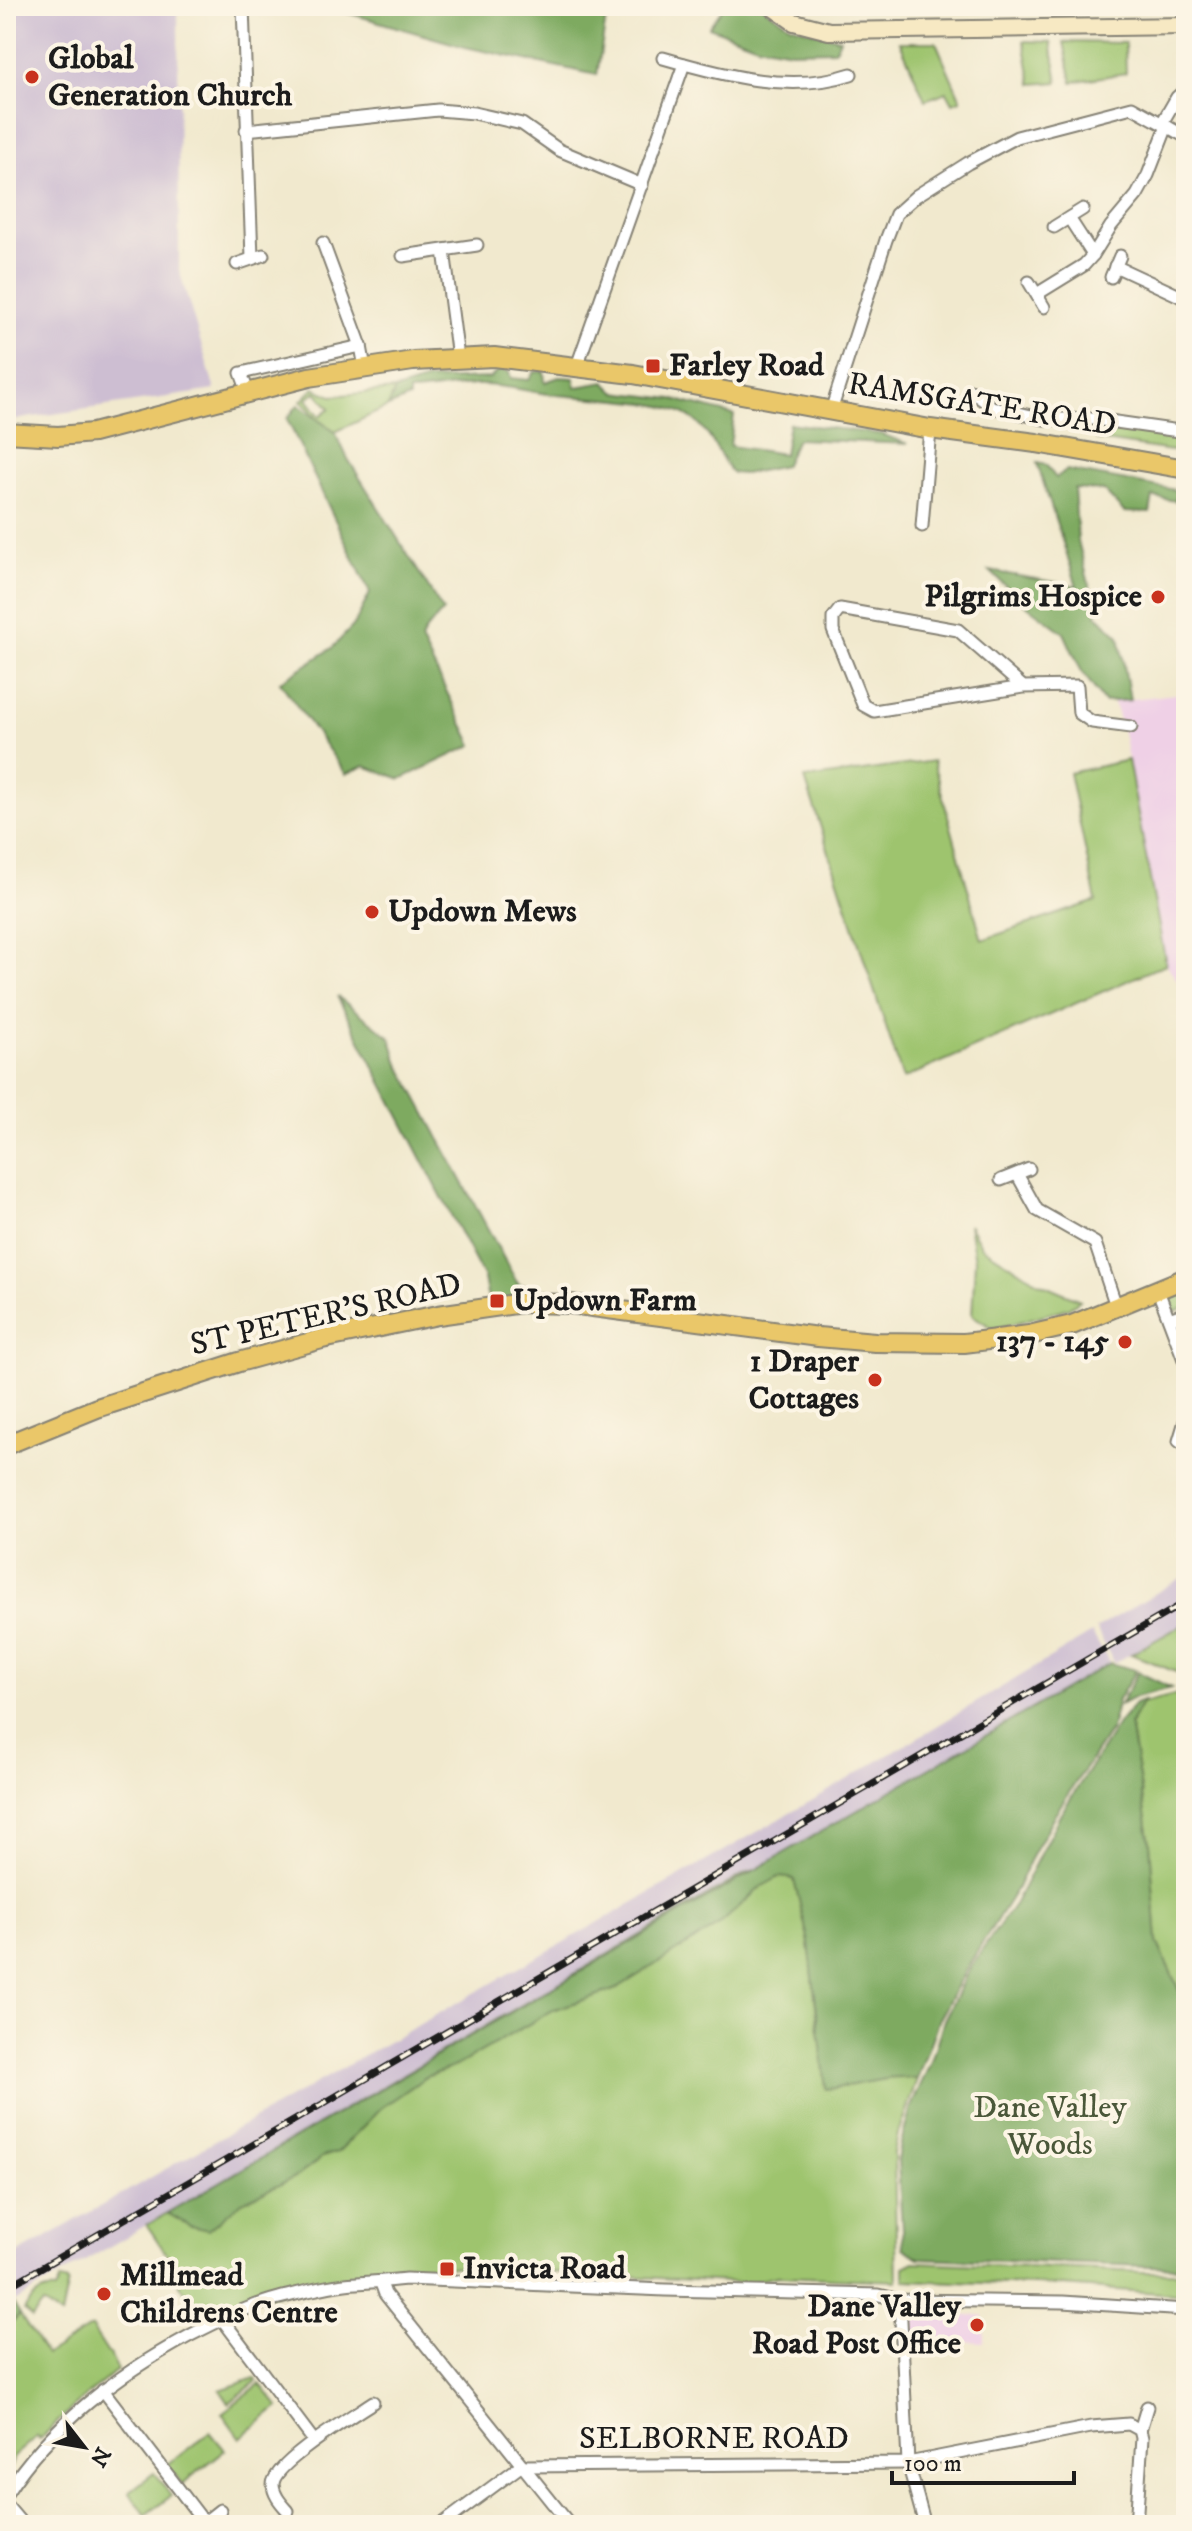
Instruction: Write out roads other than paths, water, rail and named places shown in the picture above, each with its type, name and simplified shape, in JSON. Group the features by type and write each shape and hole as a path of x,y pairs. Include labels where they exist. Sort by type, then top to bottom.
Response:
{"main road":[{"name":"RAMSGATE ROAD","path":"6,433 58,436 93,433 309,377 458,358 510,358 652,377 930,429 1036,443 1186,469"},
{"name":"ST PETER'S ROAD","path":"6,1445 154,1388 294,1347 401,1321 522,1303 570,1304 818,1337 934,1345 1029,1335 1072,1325 1186,1278"}],"street":[{"path":"237,264 258,257 246,130 243,6"},
{"path":"771,6 794,22 829,31 1186,26"},
{"path":"663,58 731,76 776,81 829,81 851,74"},
{"path":"577,366 684,64"},
{"path":"1037,294 1084,265 1137,195 1148,175 1177,97 1186,89"},
{"path":"831,411 896,214 916,196 1017,137 1132,107 1186,137"},
{"path":"246,130 438,110 474,113 522,124 559,150 642,185"},
{"path":"1054,227 1083,209"},
{"path":"1069,218 1093,255"},
{"path":"323,243 361,346 365,368"},
{"path":"403,256 477,245"},
{"path":"444,250 458,358"},
{"path":"1115,266 1186,299"},
{"path":"1029,282 1044,307"},
{"path":"248,392 241,373 361,346"},
{"name":"RAMSGATE ROAD","path":"971,391 981,403 1044,419 1079,418 1094,425 1186,432"},
{"path":"922,526 930,429"},
{"path":"1023,687 958,630 840,609 833,618 833,630 863,705 874,711 1023,687 1077,686 1079,713 1092,722 1131,727"},
{"path":"1001,1180 1029,1169"},
{"path":"1017,1174 1037,1210 1095,1243 1116,1306"},
{"path":"1157,1288 1186,1365"},
{"path":"1169,1319 1186,1313"},
{"path":"1186,1418 1179,1441 1186,1446"},
{"path":"6,2494 38,2449 103,2390 150,2357 222,2319 276,2299 355,2283 406,2279 879,2295 900,2300 1063,2302 1186,2310"},
{"path":"381,2283 385,2294 570,2525"},
{"path":"900,2300 908,2463 925,2525"},
{"path":"222,2319 314,2441"},
{"path":"103,2390 202,2524 220,2510"},
{"path":"288,2511 276,2495 273,2484 276,2474 314,2441 373,2402"},
{"path":"1136,2525 1140,2430 1147,2407"},
{"name":"SELBORNE ROAD","path":"522,2465 908,2463 1091,2427 1129,2424 1140,2430"},
{"path":"441,2525 522,2465"},
{"path":"6,2505 23,2525"}],"railway":[{"path":"6,2288 1186,1602"}],"place":[{"name":"Global Generation Church","path":"32,77"},
{"name":"Farley Road","path":"653,366"},
{"name":"Pilgrims Hospice","path":"1158,597"},
{"name":"Updown Mews","path":"372,912"},
{"name":"Updown Farm","path":"497,1301"},
{"name":"137 - 145","path":"1125,1342"},
{"name":"1 Draper Cottages","path":"875,1380"},
{"name":"Invicta Road","path":"447,2269"},
{"name":"Millmead Childrens Centre","path":"104,2294"},
{"name":"Dane Valley Road Post Office","path":"977,2325"}],"park label":[{"name":"Dane Valley Woods","path":"1050,2126"}]}
